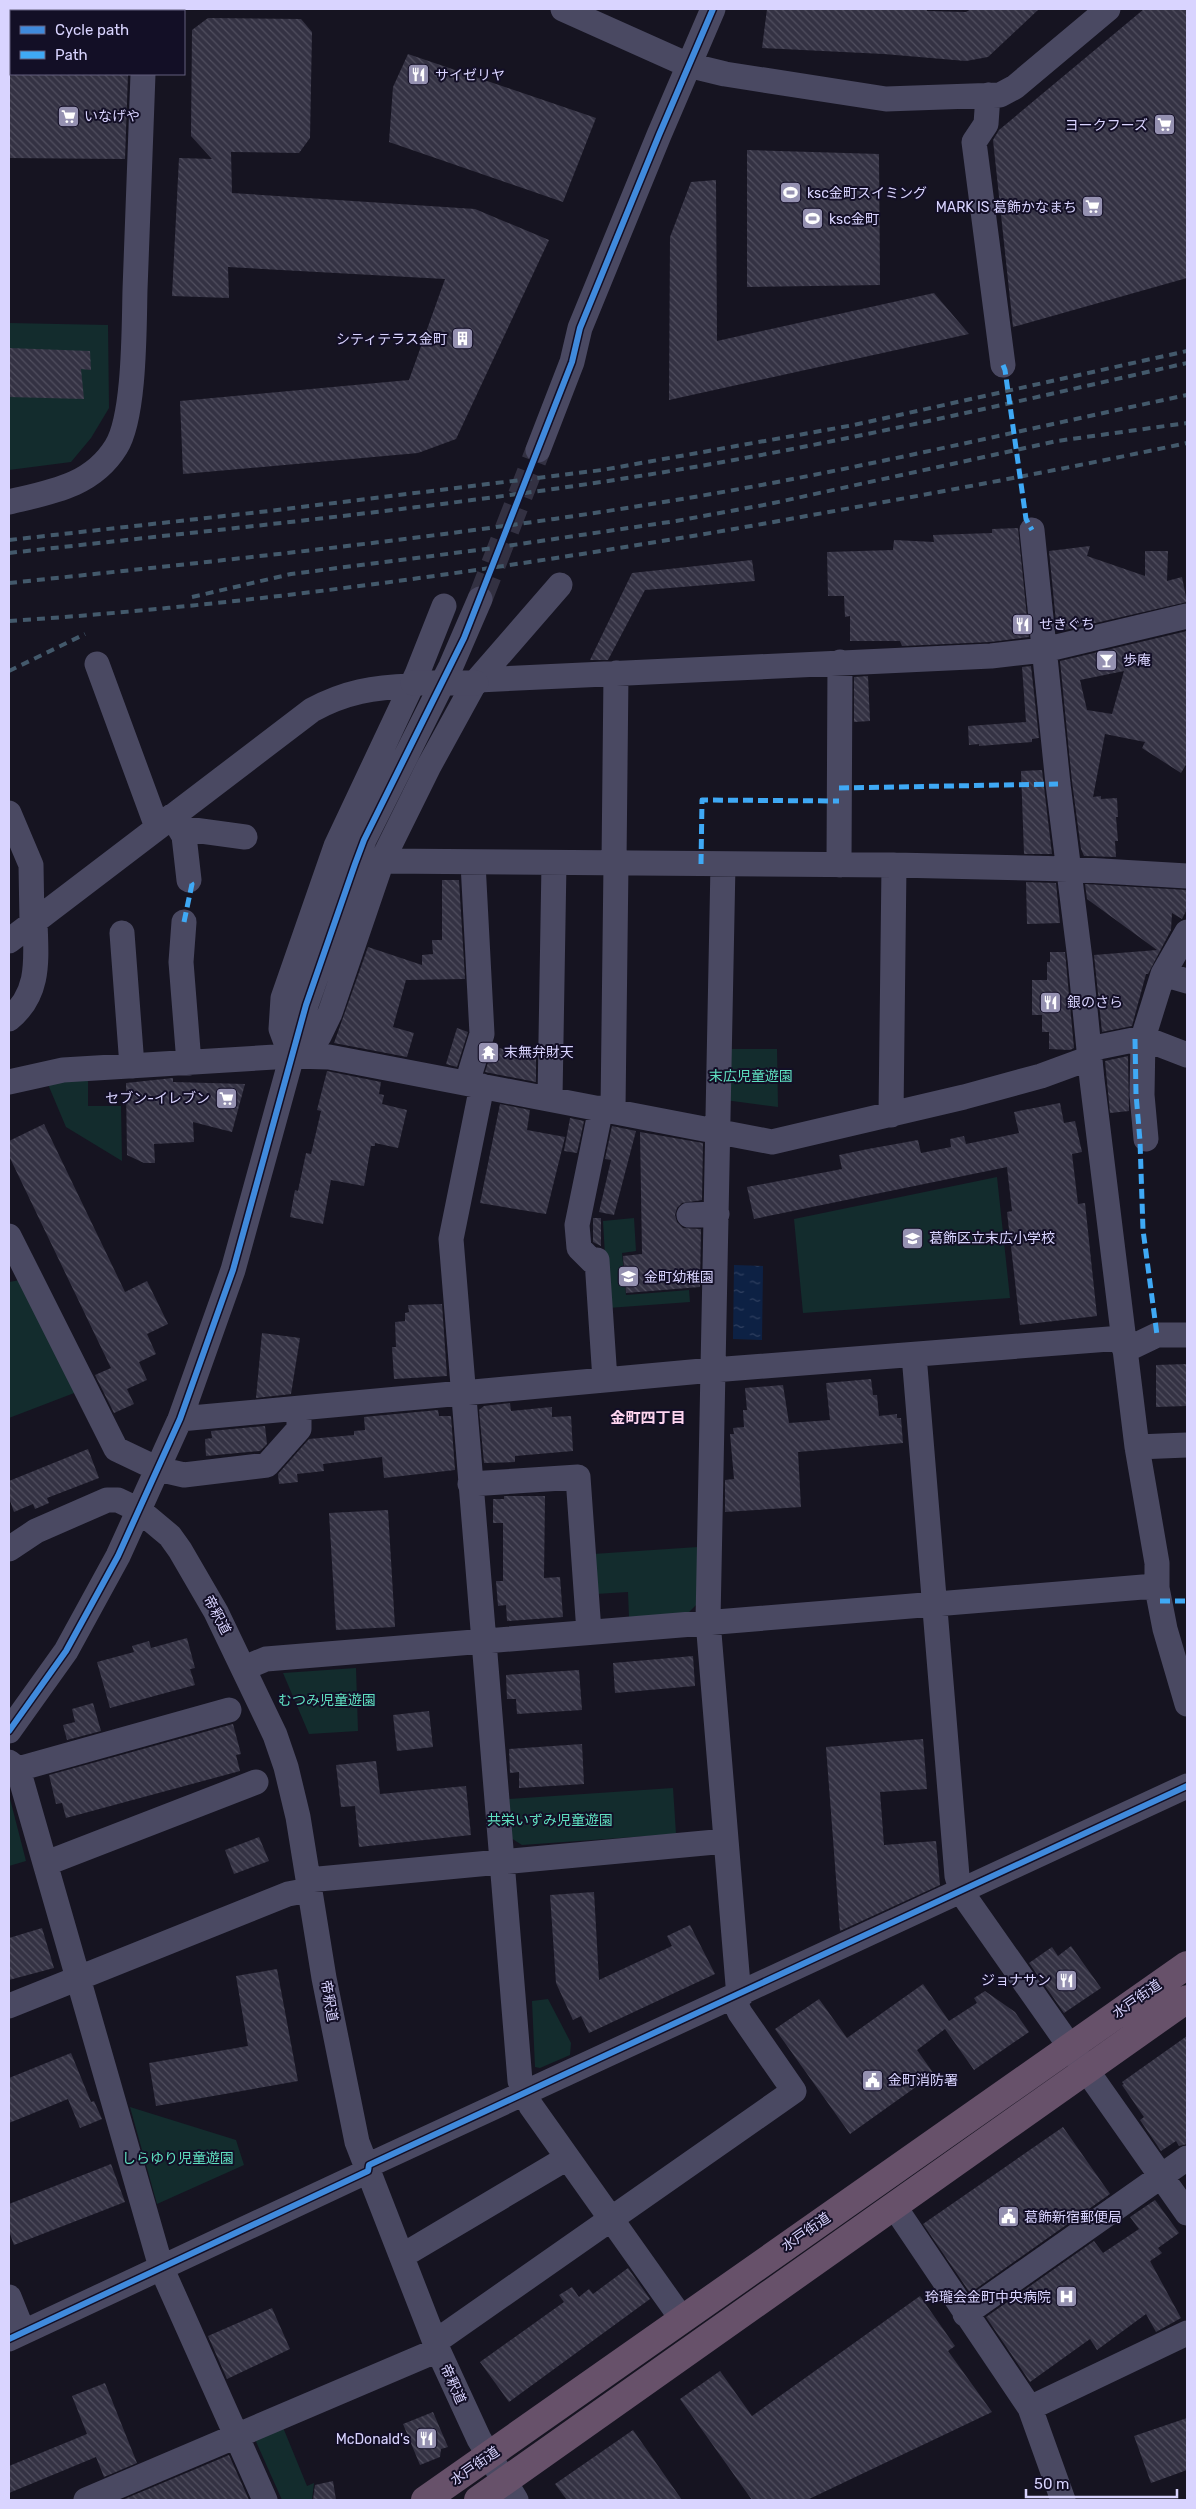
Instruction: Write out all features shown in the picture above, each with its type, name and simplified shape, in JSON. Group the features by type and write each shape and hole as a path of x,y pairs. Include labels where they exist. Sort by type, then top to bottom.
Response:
{"highway":[{"name":"水戸街道","path":"425,2500 1069,2046 1187,1965"},
{"name":"水戸街道","path":"478,2500 510,2491 894,2206 1187,1999"}],"street":[{"path":"563,9 688,65 725,74 886,99 1000,95 1015,87 1108,9"},
{"path":"538,450 572,362 580,328 688,65 713,9"},
{"path":"9,502 63,490 96,470 117,446 127,421 133,342 143,75"},
{"path":"988,95 986,124 974,142 1003,365"},
{"path":"1032,530 1068,868 1123,1343 1137,1447 1157,1563 1158,1588 1165,1629 1187,1704"},
{"path":"291,1056 319,1036 326,1021 382,861 429,766 476,682 560,585"},
{"path":"9,1731 66,1651 118,1556 180,1419 233,1270 306,1005 364,840 451,666 480,598"},
{"path":"291,1056 281,1029 284,998 336,846 411,686 444,606"},
{"path":"9,941 169,824 312,710 326,702 369,688 616,673 991,656 1044,650 1187,616"},
{"path":"839,865 840,662"},
{"path":"97,664 169,824 184,836 189,880"},
{"path":"604,1380 597,1260 592,1261 579,1248 577,1224 607,1109 615,863 616,673"},
{"path":"9,812 31,866 36,975 31,989 16,1014 9,1019"},
{"path":"169,824 245,837"},
{"path":"382,861 894,865 1186,870"},
{"path":"473,863 482,1034 451,1239 462,1392 520,2082 524,2094 567,2158 682,2319"},
{"path":"550,1098 554,863"},
{"path":"86,2500 237,2438 436,2346 794,2090 740,2012 737,1996 738,1985 708,1621 723,864"},
{"path":"891,1115 894,865"},
{"path":"184,922 181,962 189,1063"},
{"path":"1146,1139 1142,1095 1143,1038 1163,974 1187,932"},
{"path":"122,933 132,1066"},
{"path":"1163,974 1187,981"},
{"path":"9,1082 63,1070 291,1056 329,1057 607,1109 718,1133 779,1142 1041,1076 1089,1054 1143,1038 1187,1055"},
{"path":"689,1215 717,1214"},
{"path":"9,1236 116,1449 158,1469 184,1475 267,1465 299,1429 298,1409"},
{"path":"180,1419 713,1370 914,1355 1123,1343 1132,1347 1157,1335 1187,1335"},
{"path":"914,1355 958,1876 962,1892 1187,2213"},
{"path":"1137,1447 1187,1446"},
{"path":"470,1484 578,1477 590,1632"},
{"name":"帝釈道","path":"9,1549 36,1531 107,1500 118,1500 139,1510 170,1536 180,1550 244,1668 275,1735 286,1767 298,1816 342,2071 357,2142 369,2168 436,2346 488,2456 510,2491"},
{"path":"244,1668 266,1658 708,1621 1143,1587 1158,1588"},
{"path":"229,1710 14,1766 47,1863 161,2267 265,2500"},
{"path":"47,1863 256,1782"},
{"path":"9,2297 16,2336 368,2171 370,2166 1187,1786"},
{"path":"9,2006 309,1885 503,1863 726,1841"},
{"path":"402,2256 567,2158"},
{"path":"965,2314 1187,2158"},
{"path":"894,2206 1030,2408 1064,2500"},
{"path":"1030,2408 1187,2333"}],"green space":[{"path":"9,323 108,325 109,408 91,438 71,462 9,470"},
{"name":"末広児童遊園","path":"725,1049 777,1049 778,1107 725,1100"},
{"path":"88,1076 88,1106 121,1106 122,1161 66,1127 47,1082"},
{"path":"997,1177 1010,1298 803,1313 794,1219"},
{"path":"634,1218 636,1251 622,1253 626,1295 689,1290 690,1302 608,1308 603,1221"},
{"path":"26,1279 82,1390 9,1418 9,1282"},
{"path":"698,1547 698,1603 687,1614 629,1617 628,1592 596,1594 593,1554"},
{"name":"むつみ児童遊園","path":"356,1668 358,1731 309,1734 283,1673"},
{"name":"共栄いずみ児童遊園","path":"673,1788 676,1834 522,1845 511,1838 509,1799"},
{"path":"9,1795 26,1861 9,1866"},
{"path":"548,1999 571,2043 570,2055 540,2068 535,2067 532,2001"},
{"name":"しらゆり児童遊園","path":"130,2107 236,2140 244,2165 157,2204"},
{"path":"282,2425 307,2486 314,2483 312,2500 282,2500 254,2437"}],"water":[{"path":"734,1265 763,1266 762,1340 733,1339"}],"building":[{"path":"767,9 927,9 927,11 966,12 971,9 1039,9 988,57 966,61 884,54 762,48"},
{"name":"MARK IS 葛飾かなまち","path":"1144,9 1187,9 1187,278 1013,327 993,140 999,130"},
{"name":"シティテラス金町","path":"208,18 301,19 312,32 310,138 299,153 231,152 232,193 475,209 549,240 456,439 418,453 183,474 180,401 409,380 445,279 228,267 229,298 172,296 179,158 212,159 191,136 192,30"},
{"path":"408,54 596,118 563,202 389,142 393,87"},
{"name":"いなげや","path":"9,74 128,75 125,159 9,158"},
{"name":"ksc金町","path":"747,150 879,154 880,285 747,287"},
{"path":"716,180 717,341 934,293 969,334 669,400 670,237 691,182"},
{"path":"9,348 90,351 91,370 81,369 84,399 9,397"},
{"path":"1018,528 1029,637 990,642 902,646 900,641 850,641 850,616 845,617 844,596 828,596 827,552 893,550 894,540 934,542 933,535 992,533 992,529"},
{"path":"1090,546 1087,556 1145,576 1145,551 1168,551 1167,581 1182,577 1187,602 1065,630 1063,621 1056,622 1049,551"},
{"path":"752,560 755,581 645,590 608,660 590,660 632,573"},
{"path":"1187,631 1187,763 1181,773 1142,748 1145,742 1105,734 1093,797 1101,796 1101,799 1117,798 1118,841 1115,841 1116,857 1084,856 1081,849 1072,782 1060,661","holes":["1124,671 1112,714 1087,710 1080,680"]},
{"path":"1031,666 1039,738 1032,739 1032,742 969,745 968,726 1026,722 1022,667"},
{"path":"868,676 870,721 854,722 854,677"},
{"path":"1042,770 1052,854 1024,854 1021,771"},
{"path":"442,880 459,880 465,979 406,980 393,1027 414,1033 407,1057 334,1043 368,947 422,965 422,955 433,954 432,940 442,940"},
{"path":"1026,882 1056,883 1060,923 1027,924"},
{"path":"1085,884 1187,890 1187,909 1182,919 1172,913 1171,930 1148,974 1146,974 1132,1026 1102,1032 1094,955 1157,950 1087,899"},
{"path":"1050,952 1065,952 1074,1048 1070,1050 1049,1049 1049,1032 1042,1032 1042,1015 1032,1015 1032,980 1047,980 1047,962 1050,962"},
{"path":"457,1028 468,1032 457,1067 446,1064"},
{"path":"493,1047 536,1055 536,1082 485,1072"},
{"path":"1128,1056 1129,1111 1110,1113 1105,1061"},
{"path":"327,1071 381,1082 379,1094 384,1095 382,1104 407,1110 398,1148 375,1143 375,1146 371,1146 364,1186 331,1180 323,1224 290,1217 295,1190 298,1191 306,1153 311,1154 321,1111 317,1110"},
{"path":"173,1078 173,1082 245,1084 232,1132 193,1122 194,1142 154,1144 155,1163 144,1163 127,1155 126,1083"},
{"path":"1060,1103 1064,1123 1075,1121 1082,1152 1072,1154 1078,1204 1085,1203 1097,1316 1020,1325 1007,1212 1012,1211 1007,1167 754,1219 747,1187 842,1169 839,1155 868,1149 918,1140 921,1153 951,1147 950,1139 964,1136 966,1144 1019,1133 1014,1112"},
{"path":"500,1104 530,1110 527,1130 565,1137 546,1214 480,1203"},
{"path":"570,1118 584,1121 577,1153 564,1151"},
{"path":"44,1124 125,1292 147,1281 168,1324 147,1334 156,1354 139,1362 147,1380 127,1389 134,1404 114,1413 95,1375 111,1368 9,1156 9,1141"},
{"path":"612,1126 636,1131 614,1215 599,1212 611,1160 605,1159"},
{"path":"640,1132 703,1143 702,1200 682,1203 677,1208 675,1215 677,1222 683,1228 701,1229 700,1287 626,1293 623,1256 642,1254"},
{"path":"593,1218 601,1218 601,1246 593,1242"},
{"path":"442,1304 447,1376 394,1379 392,1347 396,1347 395,1322 405,1321 405,1313 409,1312 408,1305"},
{"path":"262,1333 300,1338 291,1394 256,1398"},
{"path":"1187,1364 1187,1406 1156,1407 1156,1365"},
{"path":"871,1379 873,1395 877,1395 879,1416 897,1414 897,1418 901,1418 903,1443 798,1452 801,1507 725,1512 725,1480 734,1479 730,1434 734,1434 733,1428 744,1427 743,1410 747,1410 745,1388 783,1385 789,1423 830,1420 826,1383"},
{"path":"510,1403 511,1411 552,1407 552,1417 571,1416 573,1451 515,1456 515,1462 484,1463 479,1410 484,1406"},
{"path":"438,1410 439,1416 451,1416 455,1470 384,1478 382,1457 323,1464 324,1471 297,1474 298,1482 279,1484 278,1474 309,1439 354,1435 354,1431 365,1430 364,1417"},
{"path":"265,1426 267,1444 260,1451 206,1456 205,1439 212,1438 211,1431"},
{"path":"88,1449 99,1478 47,1498 49,1503 35,1509 33,1504 14,1512 9,1498 9,1481"},
{"path":"504,1496 545,1496 544,1578 560,1577 563,1617 507,1621 506,1605 498,1606 496,1581 503,1581 503,1523 493,1523 493,1499 504,1499"},
{"path":"388,1510 395,1627 336,1630 329,1513"},
{"path":"187,1638 195,1668 190,1669 195,1685 110,1708 97,1662 134,1652 132,1646 149,1641 151,1648"},
{"path":"693,1656 695,1686 615,1693 613,1663"},
{"path":"579,1670 582,1710 517,1714 516,1699 507,1699 506,1675"},
{"path":"93,1703 101,1731 67,1740 63,1725 75,1722 72,1709"},
{"path":"429,1711 433,1747 397,1751 393,1715"},
{"path":"233,1724 241,1754 236,1755 240,1771 66,1818 62,1803 56,1804 49,1775"},
{"path":"923,1739 927,1789 880,1792 884,1845 936,1841 940,1885 840,1931 826,1747"},
{"path":"582,1744 584,1784 519,1788 519,1772 510,1773 509,1749"},
{"path":"376,1761 380,1794 466,1786 471,1835 359,1847 355,1806 341,1807 336,1765"},
{"path":"259,1837 269,1861 234,1874 225,1850"},
{"path":"594,1892 599,1980 672,1946 667,1936 690,1925 715,1974 589,2033 581,2016 573,2020 556,1983 550,1895"},
{"path":"42,1928 54,1968 9,1980 9,1938"},
{"path":"1071,1946 1101,1988 1064,2013 1029,1963 1052,1947 1058,1956"},
{"path":"277,1969 298,2081 156,2106 149,2063 248,2046 236,1976"},
{"path":"923,1984 949,2021 977,2003 974,1998 985,1991 1015,2012 1029,2032 974,2070 945,2029 917,2050 934,2074 850,2134 775,2029 819,1999 847,2038"},
{"path":"1187,2036 1187,2144 1179,2146 1176,2141 1161,2151 1140,2120 1144,2117 1122,2085 1124,2084 1122,2082"},
{"path":"71,2053 91,2102 94,2101 102,2119 80,2128 68,2099 9,2123 9,2078"},
{"path":"1063,2127 1110,2194 970,2293 923,2224"},
{"path":"111,2164 125,2202 14,2245 9,2231 9,2204"},
{"name":"玲瓏会金町中央病院","path":"1155,2200 1179,2233 1158,2248 1162,2253 1150,2261 1181,2318 1156,2332 1146,2314 1097,2350 1090,2339 1030,2382 986,2317 1094,2241 1103,2253 1139,2229 1130,2217"},
{"path":"628,2268 650,2299 509,2402 480,2362 564,2302 559,2295 572,2287 579,2297 589,2289 593,2294"},
{"path":"920,2296 955,2346 948,2351 992,2412 807,2500 752,2500 680,2399 720,2371 752,2416"},
{"path":"272,2308 290,2349 227,2379 208,2336"},
{"path":"105,2383 137,2463 104,2477 96,2457 9,2493 9,2466 87,2434 72,2396"},
{"path":"433,2412 448,2447 441,2449 440,2457 420,2465 403,2424"},
{"path":"1187,2418 1187,2470 1151,2483 1134,2436"},
{"path":"633,2430 682,2500 567,2500 555,2484"},
{"path":"229,2455 249,2500 122,2500"},
{"path":"333,2481 336,2500 313,2500 315,2485"}],"tunnel":[{"path":"480,599 538,450"}],"railway":[{"path":"9,540 269,511 602,470 854,425 1187,351"},
{"path":"9,553 367,513 634,477 840,440 1187,363"},
{"path":"9,583 349,546 604,512 813,475 1187,395"},
{"path":"192,597 291,574 486,549 676,521 769,504 1057,441 1187,423"},
{"path":"9,621 191,606 463,572 734,529 1074,466 1187,443"},
{"path":"9,671 85,634"}],"marked path":[{"path":"1003,365 1026,519 1032,530"},
{"path":"839,788 1058,784"},
{"path":"701,864 702,800 839,801"},
{"path":"184,922 192,884 189,880"},
{"path":"1135,1039 1143,1230 1157,1335"},
{"path":"1160,1601 1187,1601"}],"cycle path":[{"path":"9,1731 66,1651 118,1556 180,1419 233,1270 306,1005 364,840 464,638 572,362 580,328 713,9"},
{"path":"9,2339 368,2171 369,2165 1187,1786"}],"place":[{"name":"サイゼリヤ","path":"419,75"},
{"name":"いなげや","path":"68,116"},
{"name":"ヨークフーズ","path":"1164,125"},
{"name":"ksc金町スイミング","path":"791,193"},
{"name":"MARK IS 葛飾かなまち","path":"1093,207"},
{"name":"ksc金町","path":"813,219"},
{"name":"シティテラス金町","path":"463,339"},
{"name":"せきぐち","path":"1023,624"},
{"name":"歩庵","path":"1107,660"},
{"name":"銀のさら","path":"1051,1002"},
{"name":"末無弁財天","path":"488,1052"},
{"name":"セブン-イレブン","path":"226,1098"},
{"name":"葛飾区立末広小学校","path":"913,1238"},
{"name":"金町幼稚園","path":"628,1277"},
{"name":"ジョナサン","path":"1067,1980"},
{"name":"金町消防署","path":"872,2080"},
{"name":"葛飾新宿郵便局","path":"1008,2217"},
{"name":"玲瓏会金町中央病院","path":"1067,2297"},
{"name":"McDonald's","path":"426,2439"}],"district":[{"name":"金町四丁目","path":"648,1418"}]}
